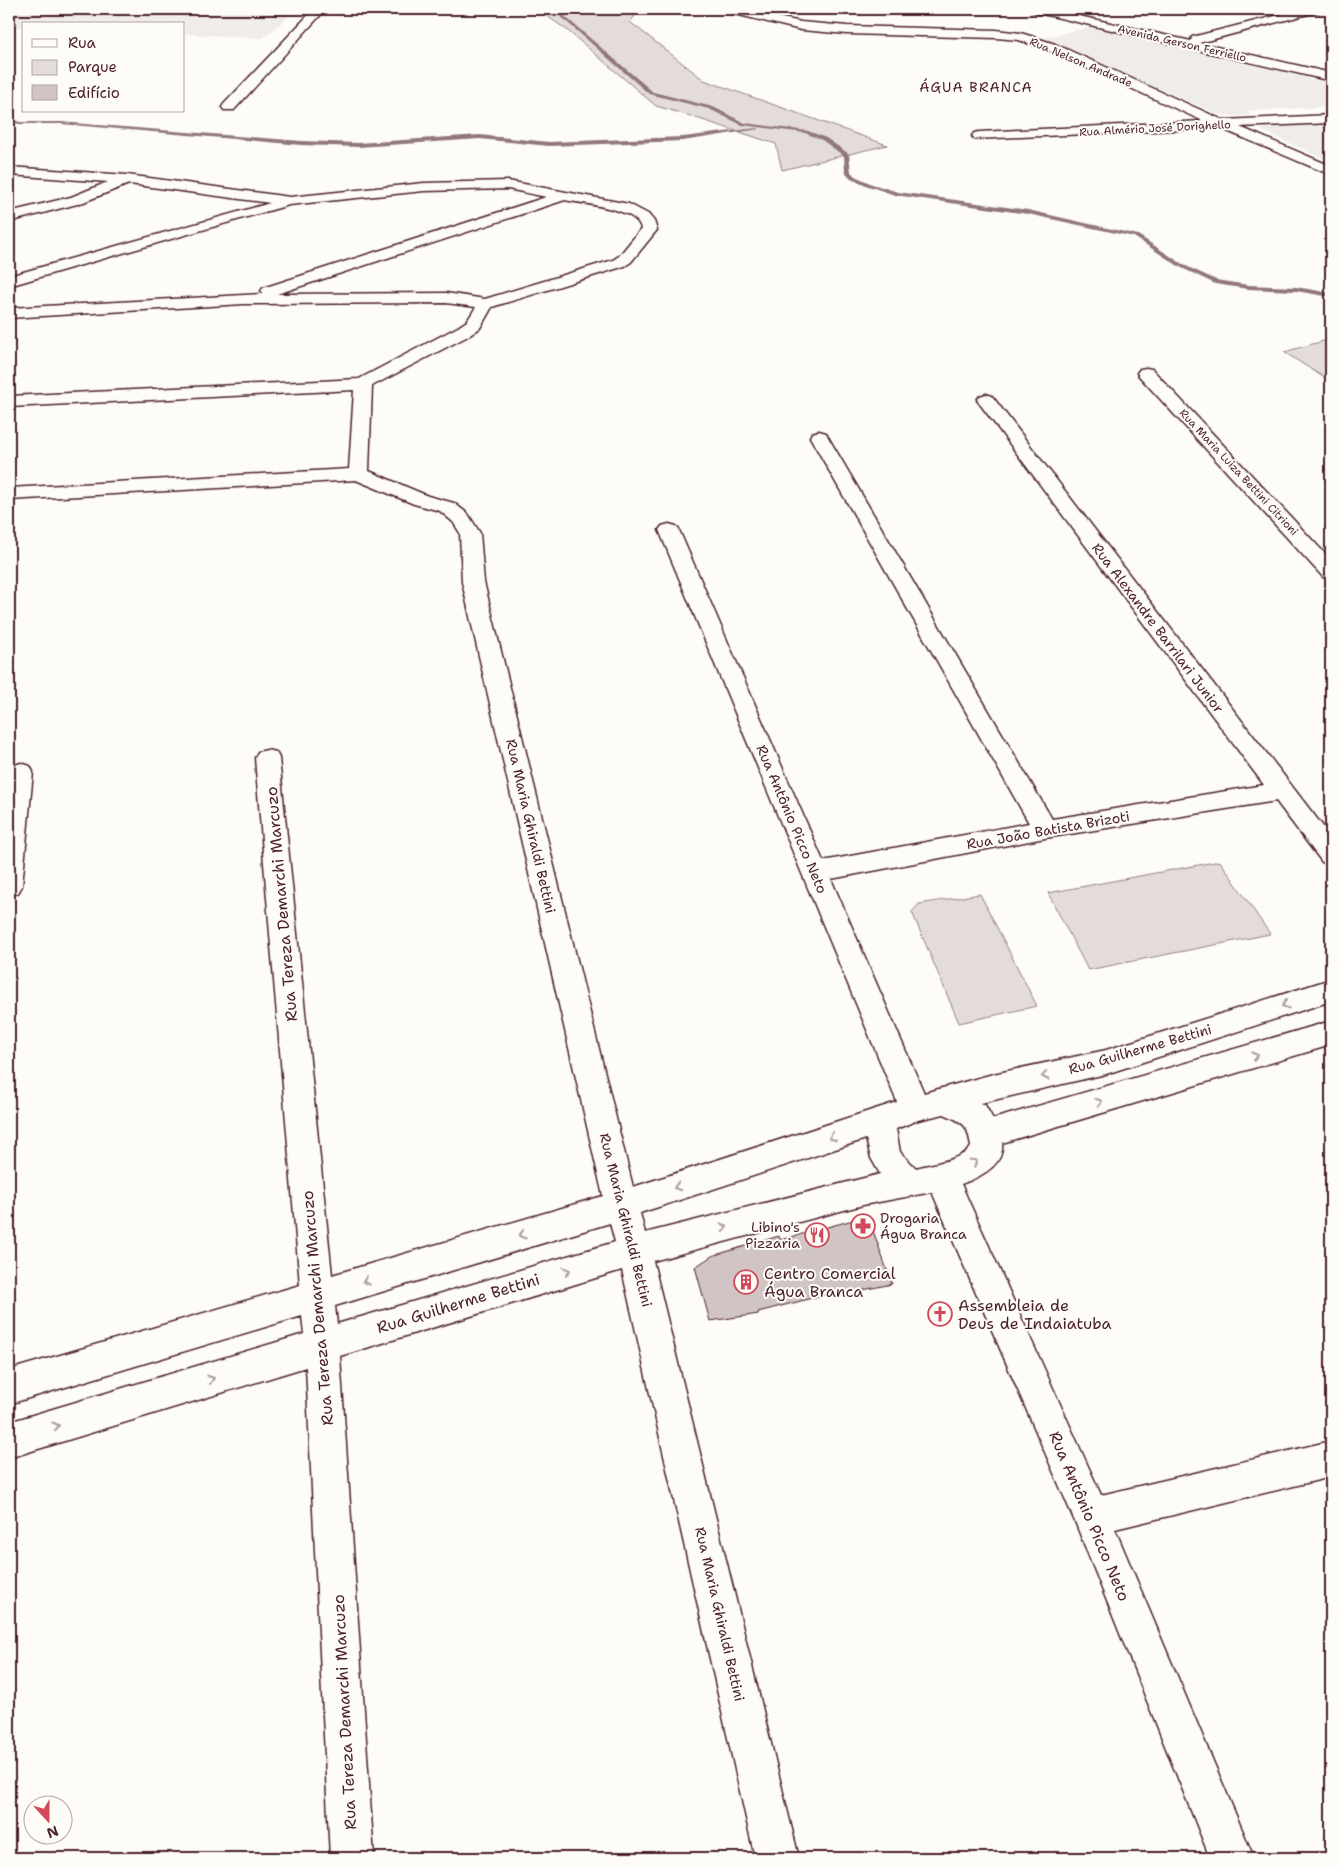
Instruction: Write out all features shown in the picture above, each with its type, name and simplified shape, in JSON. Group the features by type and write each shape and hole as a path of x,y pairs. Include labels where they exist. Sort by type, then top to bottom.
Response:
{"street":[{"path":"230,107 320,9"},
{"name":"Rua Nelson Andrade","path":"726,9 802,26 846,30 996,34 1026,38 1051,47 1223,125 1331,171"},
{"name":"Avenida Gerson Ferriello","path":"1034,9 1331,78"},
{"name":"Avenida Gerson Ferriello","path":"1064,9 1331,71"},
{"path":"1196,40 1316,9"},
{"name":"Rua Almério José Dorighello","path":"979,136 1331,119"},
{"path":"9,172 127,179 290,201"},
{"path":"9,217 76,200 127,179"},
{"path":"9,282 290,201 424,187 499,184 520,186 627,208 649,224 649,230 625,259 619,263 486,304 446,298 244,299 9,312"},
{"path":"244,299 565,196"},
{"path":"9,401 363,384 464,331 474,324 486,304"},
{"name":"Rua Maria Luiza Bettini Citrioni","path":"1146,373 1331,572"},
{"path":"9,494 359,474 363,384"},
{"name":"Rua Alexandre Barrilari Junior","path":"986,400 1331,855"},
{"path":"819,437 1045,829"},
{"name":"Rua Maria Ghiraldi Bettini","path":"359,474 421,500 447,507 461,518 470,533 472,582 621,1205 634,1250 777,1858"},
{"name":"Rua Antônio Picco Neto","path":"669,530 915,1108"},
{"name":"Rua Tereza Demarchi Marcuzo","path":"267,758 322,1344 352,1858"},
{"path":"9,886 21,772"},
{"name":"Rua João Batista Brizoti","path":"815,872 1045,829 1281,791"},
{"name":"Rua Guilherme Bettini","path":"9,1387 621,1205 878,1122 915,1108 993,1087 1106,1062 1331,990"},
{"path":"946,1101 974,1114 985,1135 1331,1033"},
{"path":"878,1122 884,1152 891,1167 927,1179"},
{"name":"Rua Guilherme Bettini","path":"9,1440 634,1250 863,1191 956,1172 980,1160 987,1148 985,1135"},
{"name":"Rua Antônio Picco Neto","path":"927,1179 1091,1516 1232,1858"},
{"path":"1091,1516 1331,1459"}],"shaded area":[{"path":"9,9 298,9 263,38 185,34 185,22 22,22 22,27 9,26"},
{"path":"1095,26 1331,84 1331,110 1321,107 1247,111 1250,115 1233,116 1218,114 1041,38"},
{"path":"1331,122 1331,162 1261,130 1277,125"}],"green space":[{"path":"537,9 641,9 630,22 704,80 887,145 782,170 776,144 656,106 567,30"},
{"path":"1331,339 1331,382 1284,352"},
{"path":"1220,861 1270,934 1088,970 1048,893"},
{"path":"980,894 1037,1006 959,1023 912,912 919,904"}],"building":[{"path":"864,1217 871,1225 892,1284 829,1297 828,1294 758,1312 759,1314 710,1321 695,1267 712,1256 779,1236 780,1240"}],"waterway":[{"path":"554,9 651,93 711,108 744,124 806,132 824,139 847,155 848,172 853,177 870,185 897,194 1028,212 1136,236 1182,266 1215,282 1248,287 1296,289 1331,295"},
{"path":"9,119 19,123 61,123 301,143 358,145 480,137 549,144 683,139 757,129"}],"place":[{"name":"Drogaria Água Branca","path":"863,1226"},
{"name":"Libino's Pizzaria","path":"817,1235"},
{"name":"Centro Comercial Água Branca","path":"746,1282"},
{"name":"Assembleia de Deus de Indaiatuba","path":"940,1314"}],"district":[{"name":"ÁGUA BRANCA","path":"976,87"}]}
